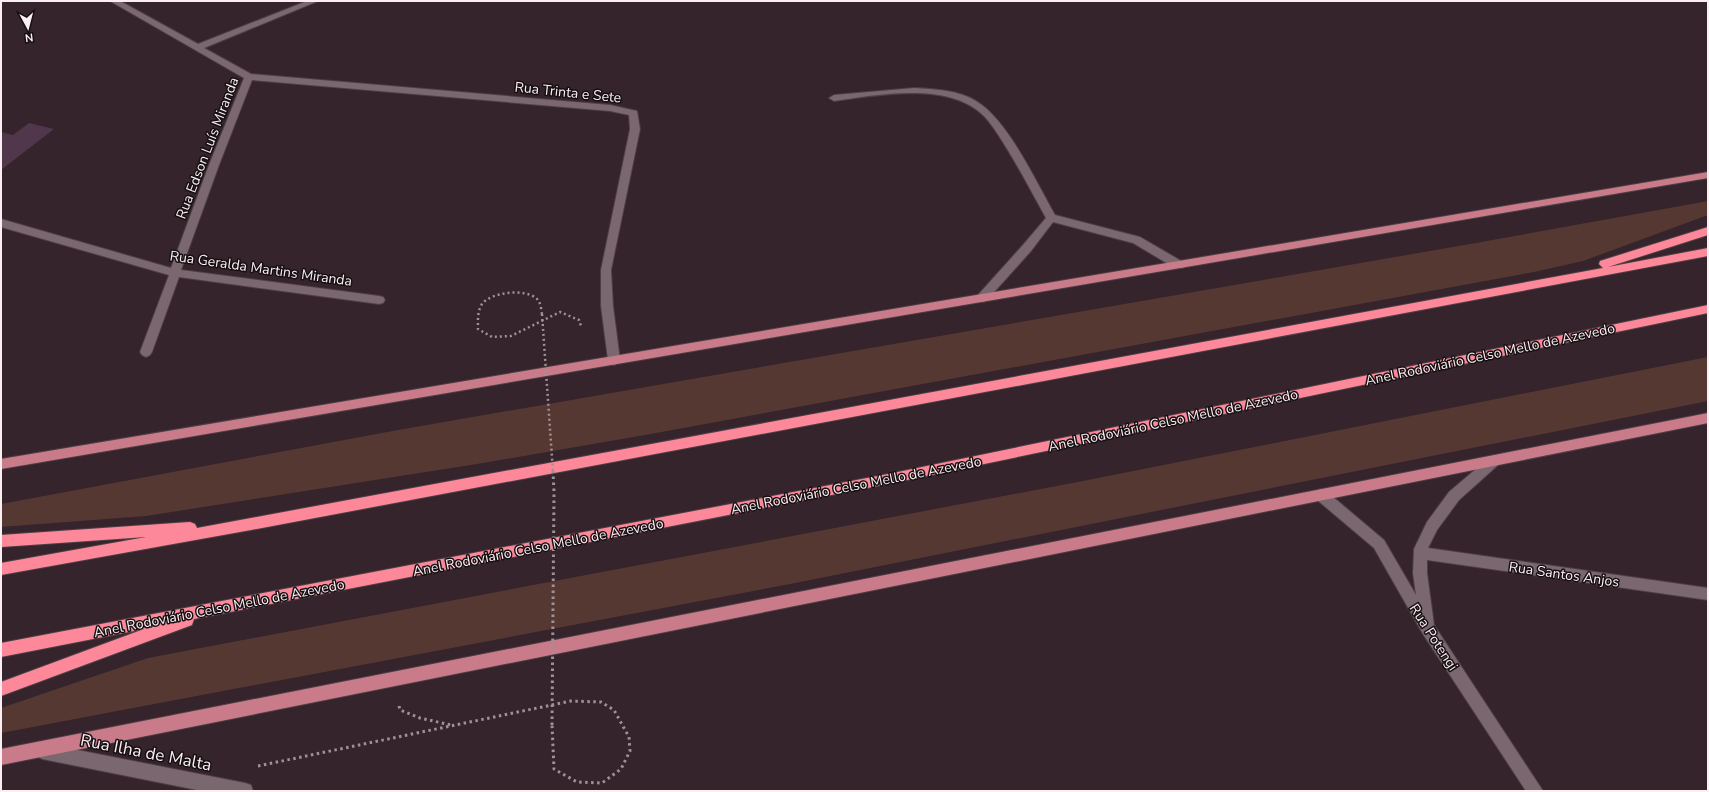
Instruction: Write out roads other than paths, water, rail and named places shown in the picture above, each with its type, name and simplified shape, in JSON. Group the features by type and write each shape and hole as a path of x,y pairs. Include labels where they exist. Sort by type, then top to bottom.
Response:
{"highway":[{"path":"1558,279 1708,231"},
{"path":"1,569 251,524 1708,252"},
{"name":"Anel Rodoviário Celso Mello de Azevedo","path":"1,650 888,479 1708,309"},
{"path":"1,541 251,524"},
{"path":"1,689 221,608"}],"main road":[{"path":"1,464 1708,175"},
{"path":"1,757 1708,418"}],"street":[{"name":"Rua Edson Luís Miranda","path":"114,1 249,77 214,165 146,352"},
{"path":"198,47 314,1"},
{"name":"Rua Trinta e Sete","path":"249,77 610,108 634,113 635,128 606,270 607,306 614,360"},
{"path":"834,98 895,91 936,92 968,100 988,114 1008,141 1051,218 1136,240 1179,265"},
{"path":"982,298 1027,248 1051,218"},
{"name":"Rua Geralda Martins Miranda","path":"1,223 176,273 379,300"},
{"path":"1428,629 1420,573 1421,549 1432,526 1454,496 1494,461"},
{"name":"Rua Potengi","path":"1322,495 1380,544 1428,629 1535,791"},
{"name":"Rua Santos Anjos","path":"1421,553 1708,594"},
{"name":"Rua Ilha de Malta","path":"39,750 245,791"}]}
